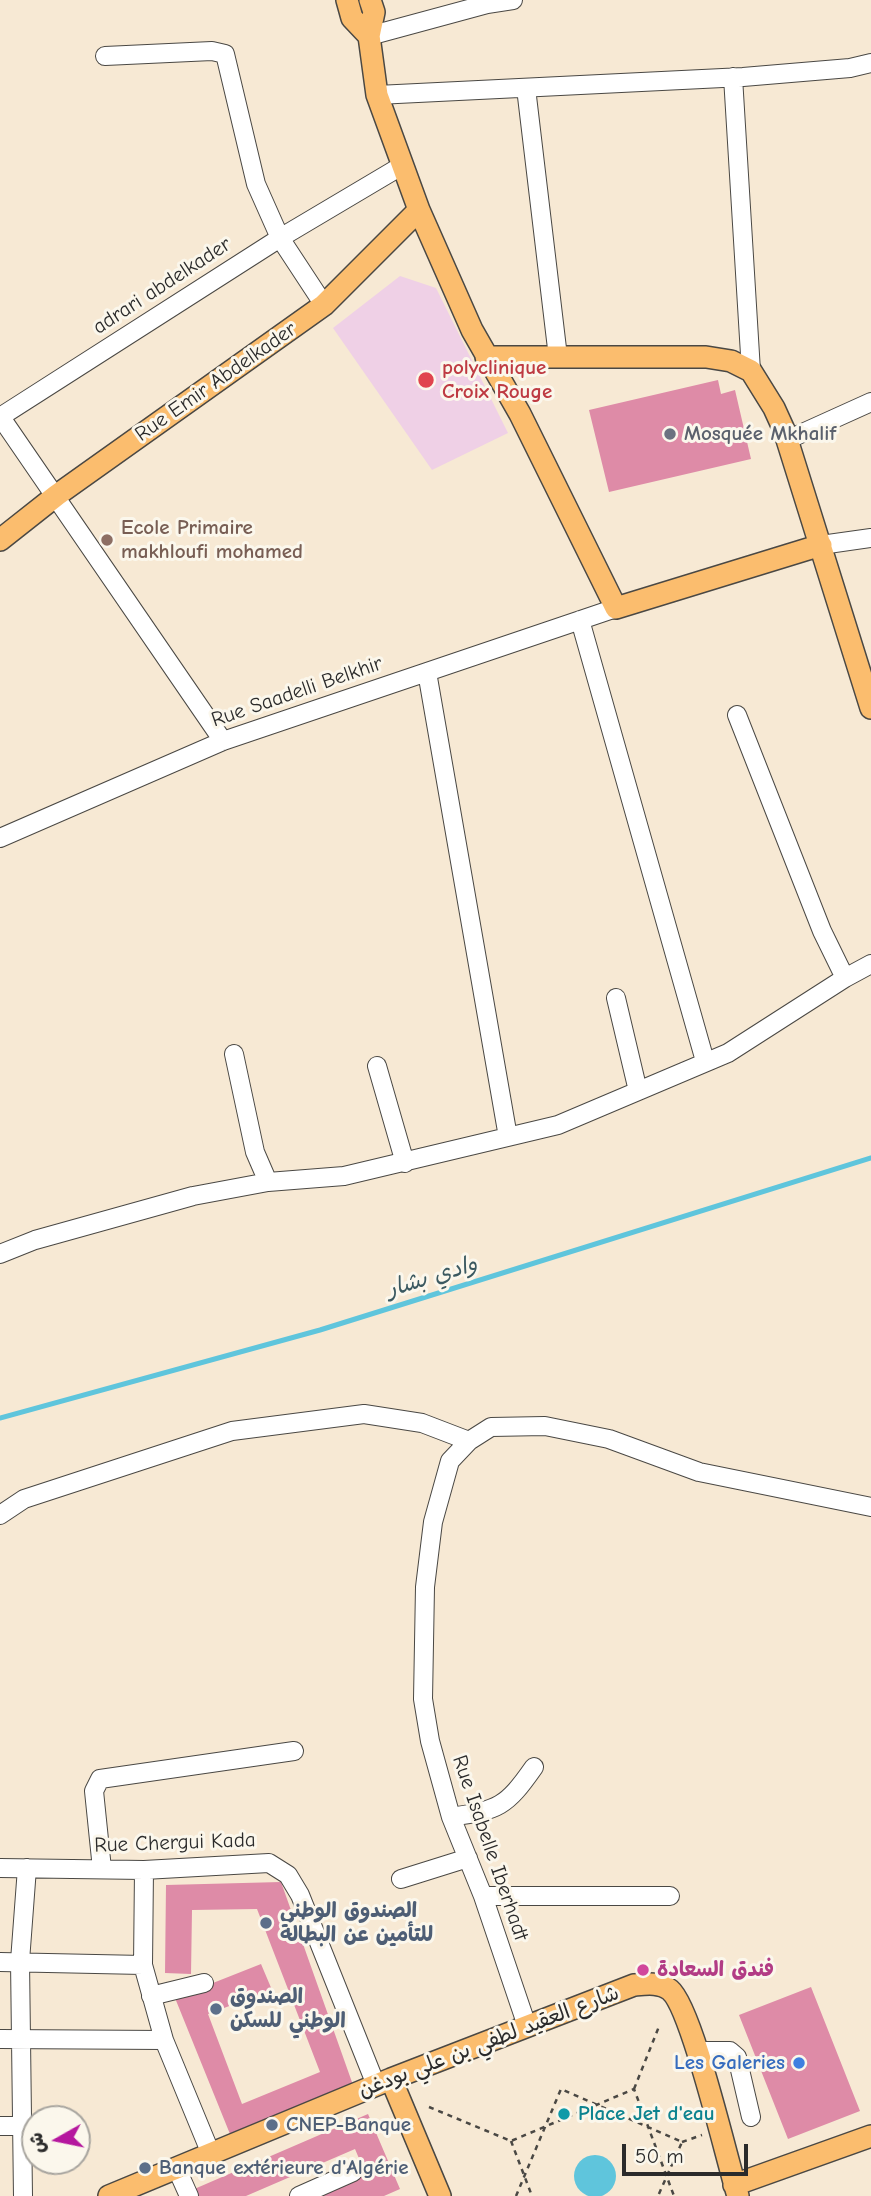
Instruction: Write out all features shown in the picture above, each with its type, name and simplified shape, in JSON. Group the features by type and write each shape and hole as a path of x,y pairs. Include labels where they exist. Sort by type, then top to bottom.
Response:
{"main road":[{"path":"347,0 352,18 369,36"},
{"path":"370,0 374,12 369,36 377,95 419,210 486,357 520,414 616,608 821,545"},
{"name":"Rue Emir Abdelkader","path":"0,541 57,495 324,305 419,210"},
{"path":"486,357 706,357 731,361 751,371 764,386 787,440 871,708"},
{"name":"شارع العقيد لطفي بن علي بودغن","path":"121,2194 176,2167 527,2025 634,1985 651,1983 670,1990 680,2002 697,2051 736,2190"},
{"path":"384,2082 440,2196"},
{"path":"736,2190 871,2136"}],"street":[{"path":"369,36 487,4 513,0"},
{"path":"105,56 212,51 225,54 256,184 280,238 324,305"},
{"path":"377,95 733,77 850,68 871,63"},
{"path":"733,77 751,371"},
{"path":"526,88 558,357"},
{"name":"adrari abdelkader","path":"0,416 280,238 403,164"},
{"path":"787,440 871,402"},
{"path":"0,416 57,495 223,741"},
{"path":"821,545 871,538"},
{"name":"Rue Saadelli Belkhir","path":"0,838 223,741 616,608"},
{"path":"580,620 705,1061"},
{"path":"427,671 508,1137"},
{"path":"737,715 822,932 845,978"},
{"path":"0,1254 35,1240 193,1196 268,1182 344,1177 558,1125 728,1052 871,964"},
{"path":"616,998 638,1091"},
{"path":"234,1054 255,1152 268,1182"},
{"path":"377,1066 405,1163"},
{"path":"0,1515 24,1499 232,1432 364,1414 422,1423 468,1441 491,1427 545,1426 609,1438 699,1472 871,1507"},
{"name":"Rue Isabelle Iberhadt","path":"468,1441 450,1461 433,1522 423,1632 423,1699 429,1741 451,1817 483,1896 527,2025"},
{"path":"102,1870 94,1791 100,1779 294,1751"},
{"path":"451,1817 488,1812 512,1798 534,1767"},
{"path":"401,1879 468,1858"},
{"name":"Rue Chergui Kada","path":"0,1867 144,1870 269,1863 288,1875 300,1895 384,2082"},
{"path":"23,2196 20,2126 20,1961 27,1868"},
{"path":"144,1870 143,1965 164,2040 211,2154"},
{"path":"483,1896 670,1896"},
{"path":"0,1962 143,1965"},
{"path":"151,1996 204,1983"},
{"path":"0,2039 164,2040"},
{"path":"697,2051 730,2051 737,2057 751,2117"},
{"path":"0,2126 20,2126"},
{"path":"176,2167 189,2196"},
{"path":"299,2196 353,2172"}],"path":[{"path":"660,2024 634,2089 674,2196"},
{"path":"516,2196 561,2089 682,2141 705,2134"},
{"path":"429,2107 511,2141 634,2089"},
{"path":"511,2141 532,2196"},
{"path":"658,2196 682,2141"}],"shaded area":[{"name":"polyclinique Croix Rouge","path":"400,276 436,288 508,433 432,470 333,328"}],"water":[{"path":"595,2155 610,2161 616,2176 610,2191 595,2197 580,2191 574,2176 580,2161"}],"building":[{"name":"Mosquée Mkhalif","path":"718,380 721,394 735,390 751,459 609,492 589,410"},
{"path":"281,1882 353,2085 232,2139 175,1998 261,1964 272,1990 208,2014 242,2104 320,2072 257,1909 192,1910 191,1974 165,1973 166,1885"},
{"name":"Les Galeries","path":"811,1987 860,2111 788,2139 739,2015"},
{"path":"368,2114 400,2189 384,2196 316,2196 366,2175 355,2149 246,2196 195,2196 192,2190"}],"waterway":[{"name":"وادي بشار","path":"0,1418 320,1330 871,1158"}],"place":[{"name":"polyclinique Croix Rouge","path":"426,380"},
{"name":"Mosquée Mkhalif","path":"670,434"},
{"name":"Ecole Primaire makhloufi mohamed","path":"107,540"},
{"name":"الصندوق الوطني للتأمين عن البطالة","path":"266,1923"},
{"name":"فندق السعادة","path":"643,1970"},
{"name":"الصندوق الوطني للسكن","path":"216,2009"},
{"name":"Les Galeries","path":"799,2063"},
{"name":"Place Jet d'eau","path":"564,2114"},
{"name":"CNEP-Banque","path":"272,2125"},
{"name":"Banque extérieure d'Algérie","path":"145,2168"}]}
